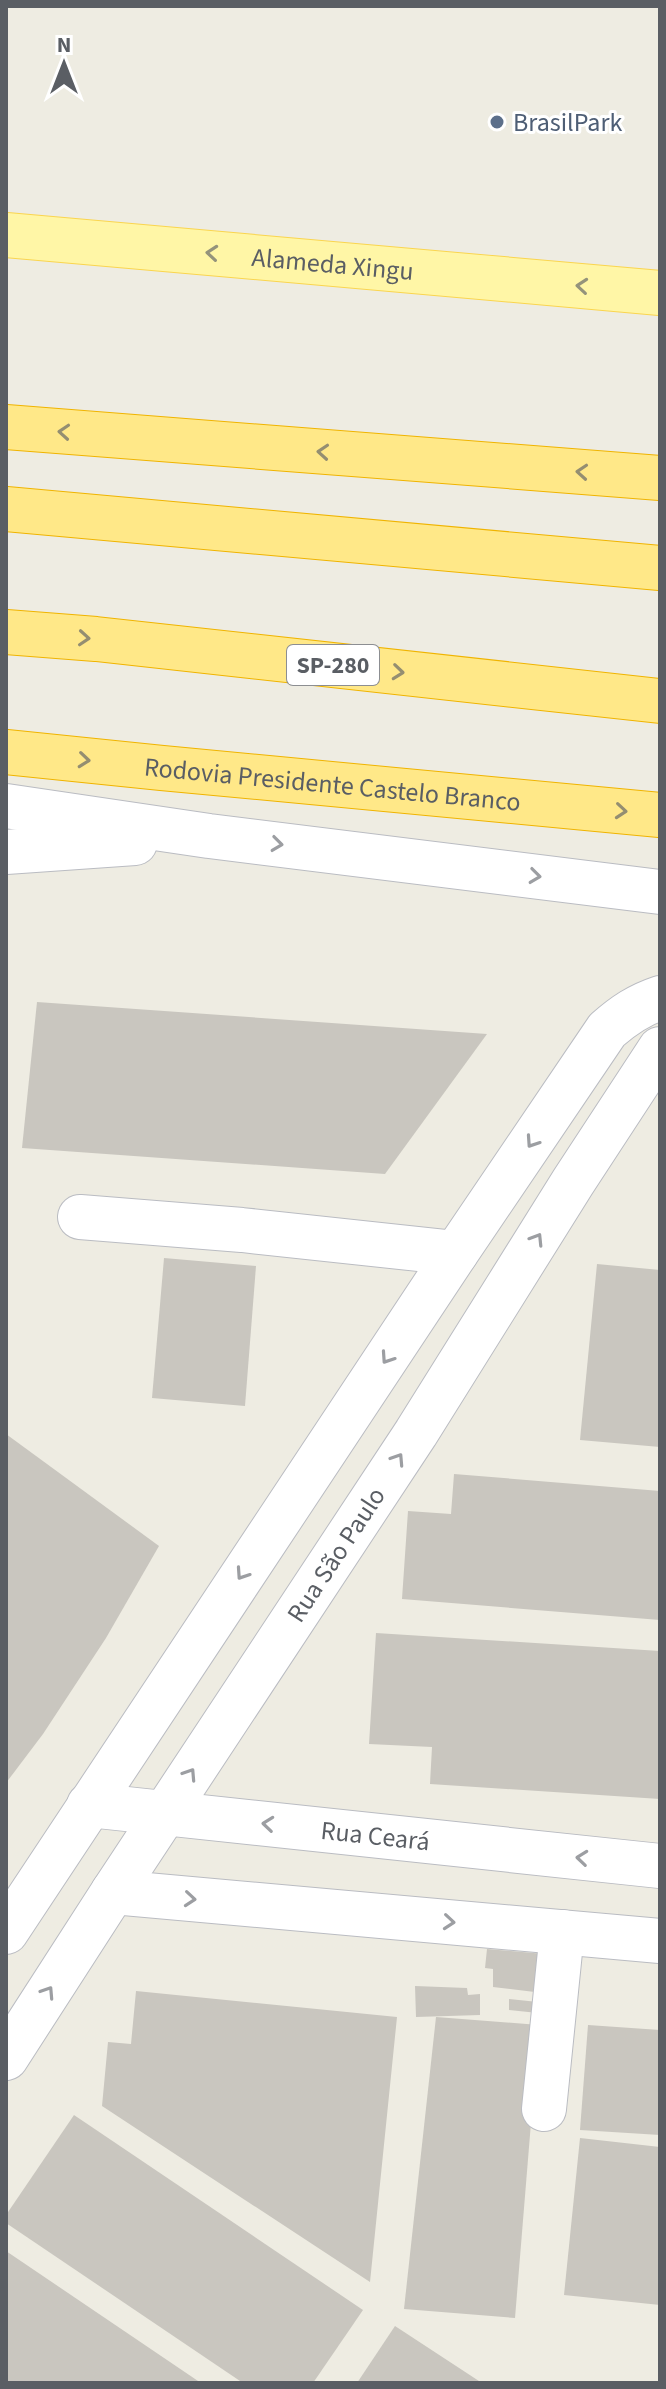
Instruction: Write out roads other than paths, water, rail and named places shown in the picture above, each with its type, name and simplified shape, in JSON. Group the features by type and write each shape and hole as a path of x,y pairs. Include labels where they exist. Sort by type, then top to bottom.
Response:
{"highway":[{"path":"6,427 660,478"},
{"path":"6,509 660,568"},
{"name":"SP-280","path":"6,632 96,639 660,701"},
{"name":"Rodovia Presidente Castelo Branco","path":"6,752 660,815"}],"main road":[{"name":"Alameda Xingu","path":"6,235 660,293"}],"street":[{"path":"6,806 209,836 660,892"},
{"path":"6,852 209,836"},
{"path":"6,1932 607,1030 625,1014 660,998"},
{"path":"607,1030 658,1054"},
{"name":"Rua São Paulo","path":"6,2058 416,1433 573,1182 658,1054"},
{"path":"80,1217 242,1230 456,1253"},
{"path":"204,1632 263,1664"},
{"name":"Rua Ceará","path":"89,1805 660,1866"},
{"path":"113,1892 660,1941"},
{"path":"544,2109 562,1932"}],"place":[{"name":"BrasilPark","path":"497,122"}]}
